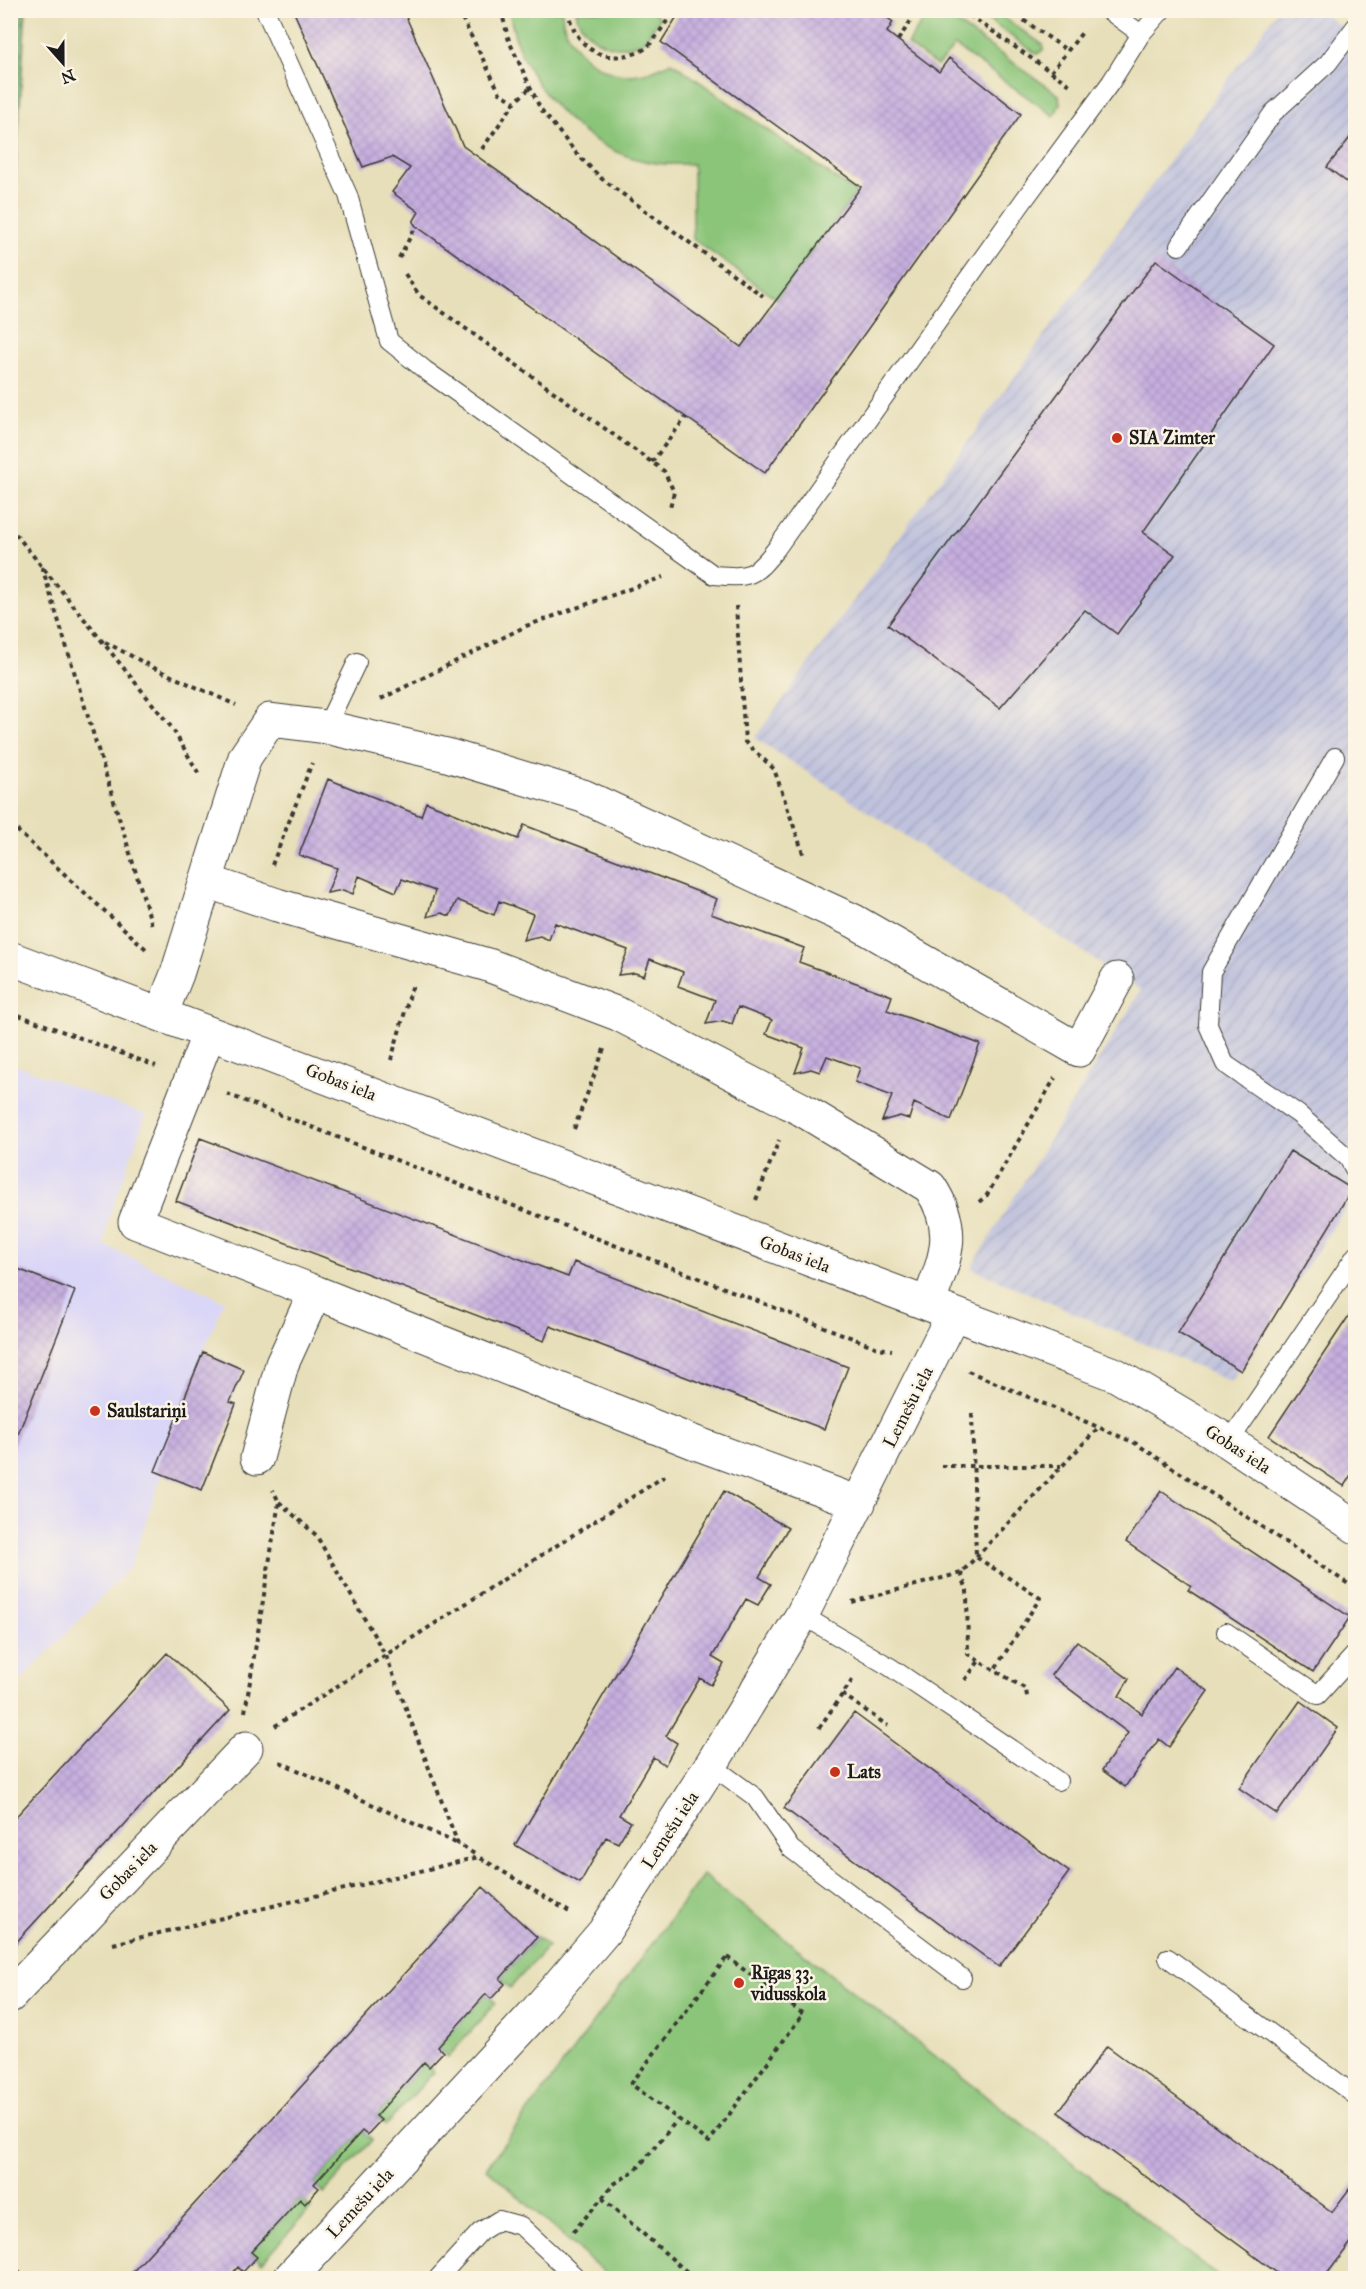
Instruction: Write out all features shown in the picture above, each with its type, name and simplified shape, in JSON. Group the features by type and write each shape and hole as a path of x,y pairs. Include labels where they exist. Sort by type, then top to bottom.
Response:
{"street":[{"path":"166,1001 227,821 245,757 270,720 326,727 447,755 583,796 854,921 1079,1050 1117,979"},
{"path":"206,881 258,899 488,965 618,1014 793,1104 930,1187 943,1206 948,1228"},
{"name":"Gobas iela","path":"10,958 166,1001 209,1033 1116,1374 1229,1442 1356,1527"},
{"path":"209,1033 135,1222 693,1442 859,1503"},
{"name":"Lemešu iela","path":"290,2278 534,2013 604,1932 711,1765 802,1615 933,1356 948,1228"},
{"path":"257,1458 282,1364 315,1292"},
{"name":"Gobas iela","path":"10,1996 249,1744"}],"lane":[{"path":"265,10 348,195 389,341 425,370 714,575 733,577 758,572 776,549 1024,200 1111,82 1141,34 1162,10"},
{"path":"1108,10 1141,34"},
{"path":"1179,246 1273,113 1328,63 1356,26"},
{"path":"326,727 357,662"},
{"path":"1335,757 1211,972 1209,1024 1225,1064 1298,1114 1348,1158 1356,1172"},
{"path":"1229,1442 1356,1255"},
{"path":"802,1615 870,1655 1058,1781"},
{"path":"1226,1632 1318,1695 1356,1653"},
{"path":"711,1765 755,1797 791,1849 962,1978"},
{"path":"1168,1958 1356,2096"},
{"path":"438,2278 480,2232 499,2220 521,2226 577,2278"}],"path":[{"path":"458,10 500,93 514,102"},
{"path":"501,10 509,41 540,108 576,153 602,179 763,296"},
{"path":"568,10 578,38 601,57 630,55 646,48 667,21 665,10"},
{"path":"898,40 918,10"},
{"path":"962,10 1079,91"},
{"path":"1009,10 1068,51"},
{"path":"1051,72 1087,27"},
{"path":"482,149 514,102 530,87"},
{"path":"416,226 398,259 408,282 419,295 664,471 672,483 674,492 670,501 673,515"},
{"path":"652,462 686,417"},
{"path":"10,527 172,728 227,821"},
{"path":"379,700 526,626 699,564"},
{"path":"42,567 154,931"},
{"path":"733,577 745,742 774,769 821,905"},
{"path":"101,640 158,670 270,720"},
{"path":"258,899 326,727"},
{"path":"10,824 164,965 166,1001"},
{"path":"388,1070 424,947"},
{"path":"10,1012 191,1079 878,1348 933,1356 1099,1427 1135,1443 1356,1589"},
{"path":"570,1138 618,1014"},
{"path":"948,1228 987,1195 1074,1047"},
{"path":"754,1207 793,1104"},
{"path":"972,1414 976,1557"},
{"path":"802,1615 961,1573 1099,1427"},
{"path":"249,1744 683,1463 693,1442"},
{"path":"257,1458 279,1502 316,1535 386,1656 458,1844"},
{"path":"941,1466 972,1468 1061,1466"},
{"path":"279,1502 242,1728 249,1744 268,1756 458,1844 604,1932"},
{"path":"976,1557 1040,1598 995,1669"},
{"path":"961,1573 967,1590 968,1654 1026,1689 1027,1697"},
{"path":"819,1728 870,1655"},
{"path":"959,1689 980,1661"},
{"path":"842,1694 888,1726"},
{"path":"59,1943 94,1949 479,1857"},
{"path":"727,1957 803,2014 709,2142 678,2119 632,2084 727,1957"},
{"path":"552,2255 614,2184 636,2170 678,2119"},
{"path":"602,2198 694,2278"},
{"path":"10,2256 22,2278"}],"shaded area":[{"path":"1277,11 1320,11 1355,37 1355,1194 1231,1382 971,1268 1141,990 755,738"},
{"name":"Saulstariņi","path":"11,1063 146,1115 108,1220 104,1245 224,1301 155,1471 162,1474 131,1566 11,1691"}],"green space":[{"path":"10,11 26,11 11,243"},
{"path":"509,11 562,11 568,35 584,56 595,64 619,74 637,74 672,62 856,193 777,299 693,239 693,164 656,163 612,150 592,138 557,108 530,71 520,51"},
{"path":"576,11 652,11 660,18 643,42 620,47 598,41 586,31"},
{"path":"930,11 940,11 1059,95 1060,104 1054,116 955,46 937,66 907,44"},
{"path":"975,11 994,11 1043,45 1043,50 1037,54"},
{"name":"Rīgas 33. vidusskola","path":"703,1875 1220,2278 611,2278 486,2168"},
{"path":"537,1937 548,1946 510,1988 500,1979"},
{"path":"486,1994 496,2003 448,2057 438,2047"},
{"path":"424,2062 434,2072 386,2125 376,2116"},
{"path":"362,2131 372,2140 324,2193 314,2184"},
{"path":"300,2199 311,2208 262,2262 251,2252"}],"building":[{"path":"293,10 403,10 463,146 741,347 861,187 661,42 681,10 876,10 893,22 887,32 939,72 949,58 1021,114 765,473 416,226 413,222 419,212 392,192 410,168 392,157 363,167"},
{"path":"1356,130 1356,189 1327,167"},
{"name":"SIA Zimter","path":"1156,260 1274,344 1143,532 1175,555 1117,634 1085,610 1000,708 888,625"},
{"path":"328,779 421,816 426,802 518,839 524,825 717,899 711,914 804,948 799,962 892,996 887,1010 980,1044 951,1120 914,1103 909,1119 900,1116 882,1121 892,1096 855,1082 860,1068 827,1056 820,1072 811,1069 795,1073 804,1048 766,1034 772,1020 738,1007 732,1024 723,1021 706,1024 715,1000 678,986 683,972 650,959 644,976 635,973 618,975 628,950 555,923 549,940 540,936 523,940 533,914 499,901 494,915 457,900 450,916 442,913 427,917 435,891 402,879 396,892 359,876 353,894 343,890 327,893 337,868 299,855"},
{"path":"200,1138 568,1277 574,1262 848,1367 824,1429 550,1326 544,1341 176,1201"},
{"path":"1290,1151 1352,1189 1241,1371 1178,1333"},
{"path":"10,1266 75,1291 11,1452 10,1452"},
{"path":"1356,1305 1356,1467 1344,1486 1269,1436"},
{"path":"203,1352 244,1370 230,1402 236,1404 202,1490 155,1471"},
{"path":"724,1491 788,1528 759,1577 771,1584 758,1605 746,1599 712,1657 724,1664 711,1685 700,1678 666,1736 677,1743 665,1765 653,1757 619,1815 631,1822 618,1843 606,1837 580,1883 515,1845"},
{"path":"1161,1491 1350,1617 1313,1672 1188,1590 1191,1586 1126,1542"},
{"path":"1077,1641 1129,1679 1119,1696 1142,1714 1174,1667 1208,1691 1169,1747 1159,1739 1125,1787 1102,1770 1128,1733 1051,1675"},
{"path":"167,1653 230,1710 10,1949 10,1823"},
{"path":"1300,1701 1338,1728 1277,1814 1239,1788"},
{"path":"854,1713 1069,1872 999,1967 784,1808"},
{"path":"483,1887 537,1937 500,1979 505,1984 491,1999 486,1994 438,2047 443,2052 429,2067 424,2062 376,2116 381,2120 367,2135 362,2131 314,2184 319,2188 305,2204 300,2199 251,2252 257,2257 243,2272 238,2267 228,2278 127,2278"},
{"path":"1107,2046 1332,2212 1356,2180 1356,2236 1324,2278 1284,2278 1058,2112"}],"place":[{"name":"SIA Zimter","path":"1117,438"},
{"name":"Saulstariņi","path":"95,1411"},
{"name":"Lats","path":"835,1772"},
{"name":"Rīgas 33. vidusskola","path":"739,1983"}]}
